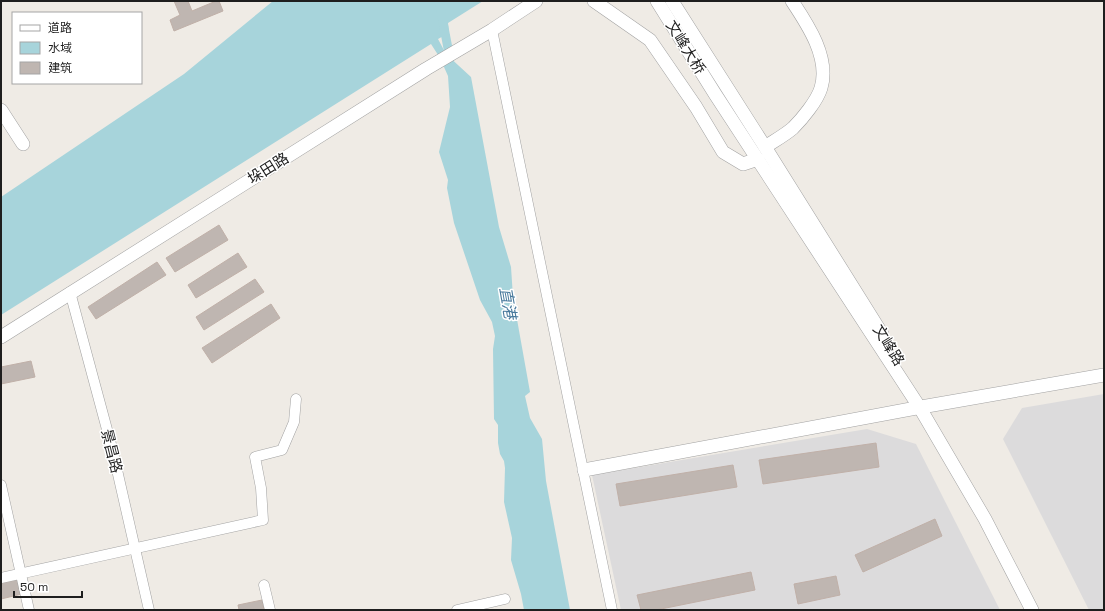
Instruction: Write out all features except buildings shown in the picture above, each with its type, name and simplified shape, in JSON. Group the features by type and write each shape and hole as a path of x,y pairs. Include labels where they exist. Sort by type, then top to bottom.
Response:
{"street":[{"name":"垛田路","path":"1,337 70,292 426,69 492,30 536,1"},
{"path":"594,1 650,40 696,108 723,152 743,164 758,159"},
{"name":"文峰大桥","path":"657,1 721,90"},
{"name":"文峰大桥","path":"672,1 721,90"},
{"path":"765,147 792,129 810,109 821,89 823,72 820,52 810,29 792,1"},
{"path":"492,30 612,610"},
{"name":"文峰路","path":"721,90 758,159 924,407 945,435 991,516 1040,610"},
{"name":"文峰路","path":"721,90 765,147 924,407 985,519 1032,610"},
{"path":"1,110 23,144"},
{"name":"景昌路","path":"70,292 112,448 149,610"},
{"path":"584,470 1104,375"},
{"path":"1,578 263,520 261,488 255,457 282,450 294,422 296,399"},
{"path":"1,485 22,573 29,610"},
{"path":"264,585 270,610"},
{"path":"457,610 505,599"}],"shaded area":[{"path":"1104,394 1104,610 1089,610 1003,439 1022,408"},
{"path":"867,429 916,444 1000,610 621,610 592,475"}],"water":[{"path":"273,1 483,1 448,23 449,33 438,39 446,54 471,77 499,227 511,267 513,297 530,392 525,396 530,418 542,439 546,481 570,610 524,610 511,560 512,538 504,502 505,468 498,443 498,425 494,419 493,349 495,336 492,322 480,300 454,223 447,188 448,180 439,152 450,107 448,76 440,58 431,44 1,315 1,197 184,74"}],"waterway":[{"name":"直港","path":"439,1 450,59"}]}
